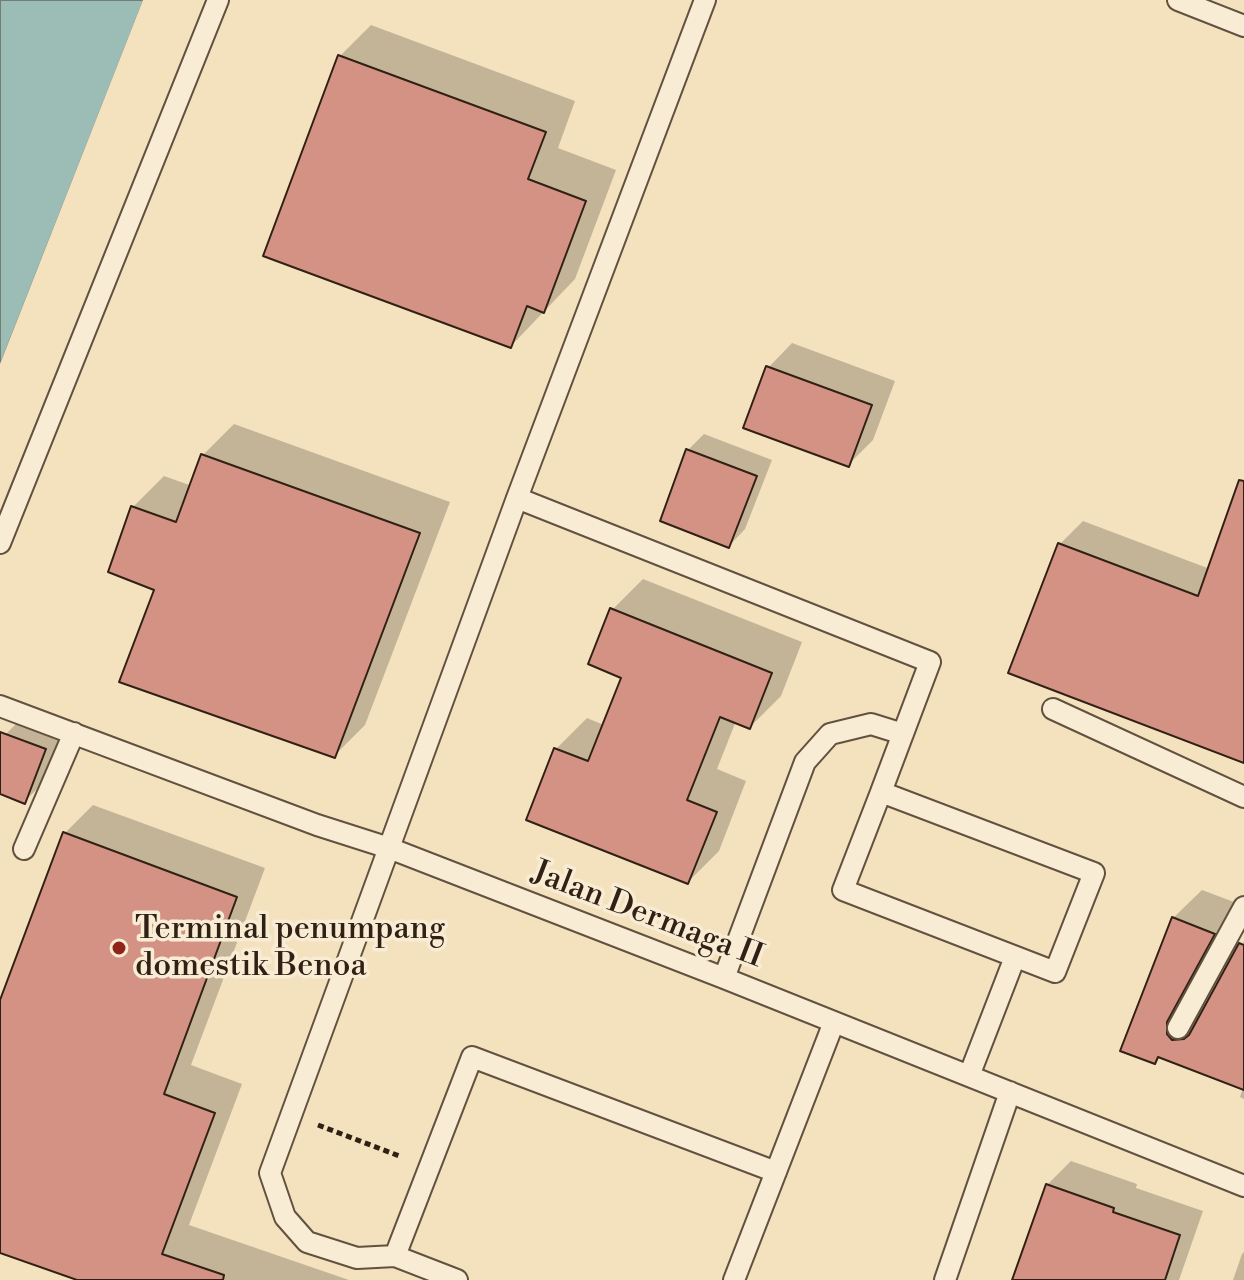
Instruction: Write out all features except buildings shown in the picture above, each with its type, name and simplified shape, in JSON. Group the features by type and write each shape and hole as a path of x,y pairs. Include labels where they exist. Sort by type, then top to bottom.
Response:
{"lane":[{"path":"0,543 218,0"},
{"path":"457,1280 395,1256 357,1258 307,1242 285,1217 270,1173 517,498 705,0"},
{"path":"1192,3 1244,26"},
{"path":"517,498 930,662 843,890 1055,972 1094,873 881,792"},
{"name":"Jalan Dermaga II","path":"0,706 317,825 389,848 1244,1186"},
{"path":"1053,709 1244,797"},
{"path":"724,978 805,762 830,734 871,724 903,734"},
{"path":"24,849 74,733"},
{"path":"1178,1028 1244,907"},
{"path":"969,1076 1015,957"},
{"path":"734,1280 834,1022"},
{"path":"395,1256 472,1057 776,1172"},
{"path":"945,1280 1010,1092"}],"path":[{"path":"291,1115 429,1168"}],"water":[{"path":"0,0 144,0 0,366"}],"pier":[{"path":"143,0 148,0 4,368 0,370 0,364"}],"place":[{"name":"Terminal penumpang domestik Benoa","path":"119,948"}]}
